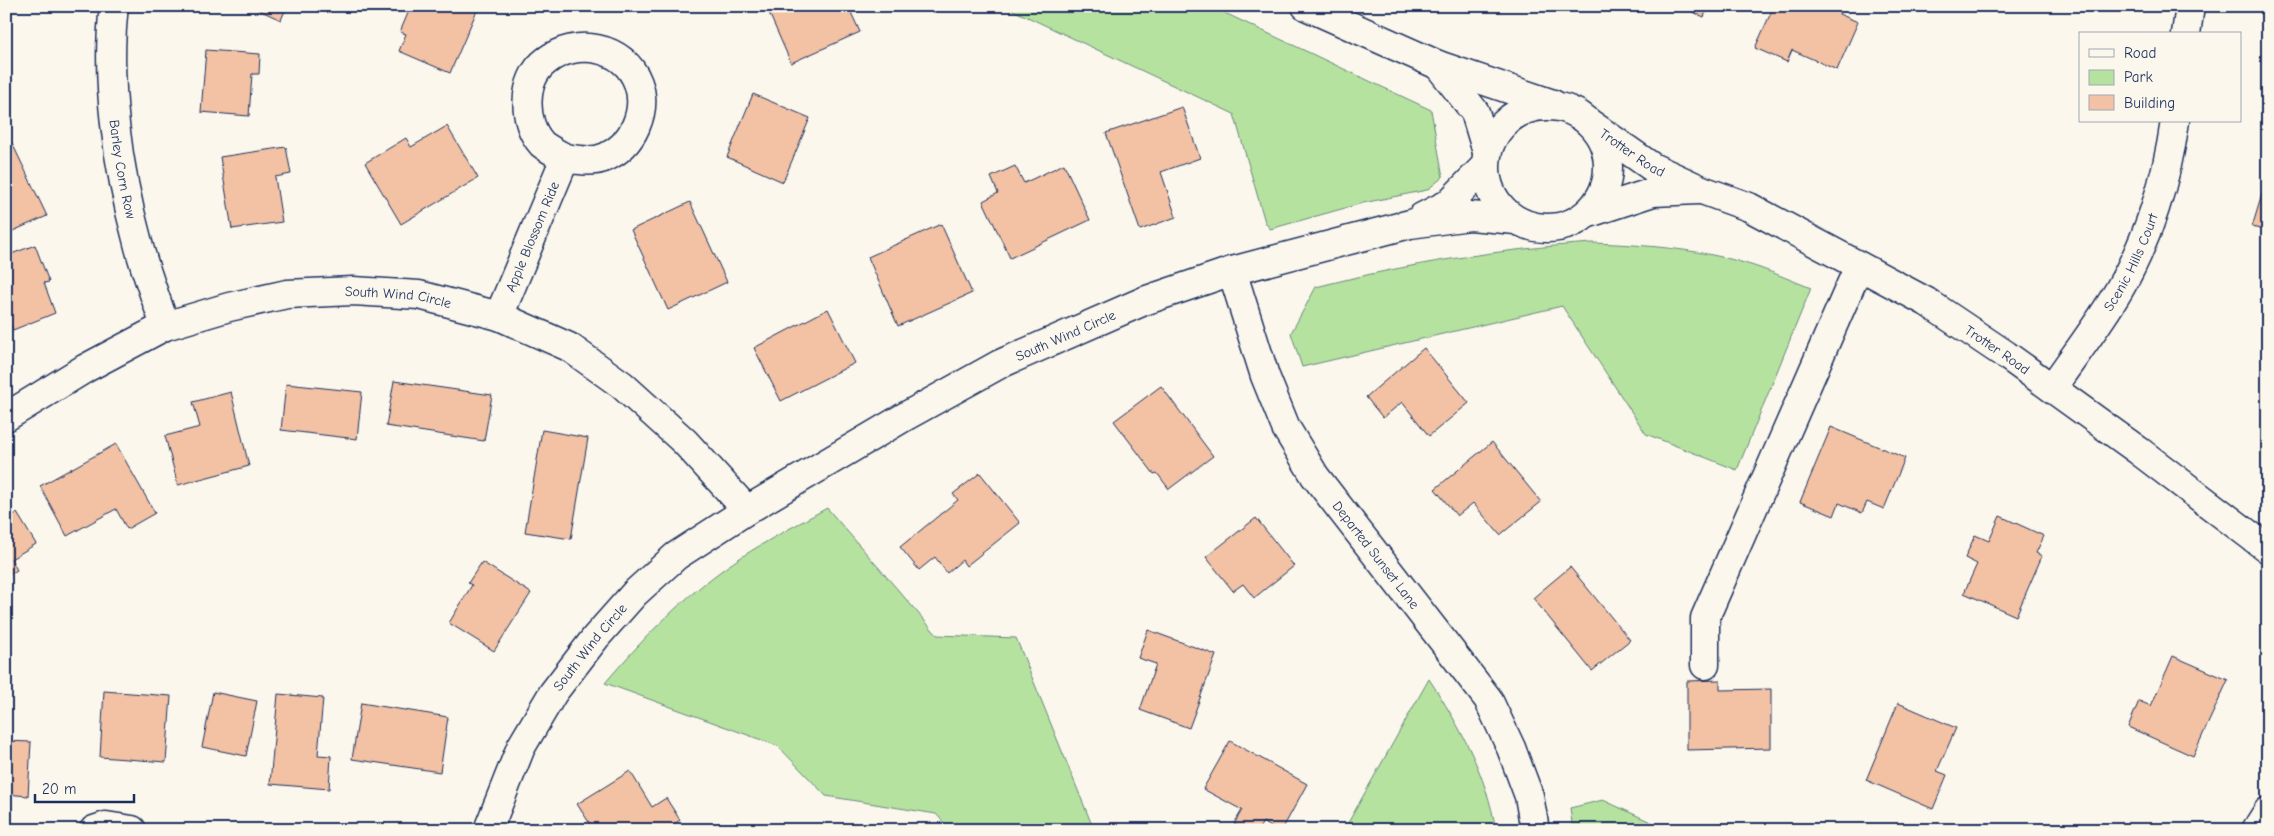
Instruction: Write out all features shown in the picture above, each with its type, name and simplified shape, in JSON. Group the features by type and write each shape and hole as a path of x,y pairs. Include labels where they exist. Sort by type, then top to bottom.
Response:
{"street":[{"name":"Barley Corn Row","path":"114,6 111,32 115,127 138,243 165,326"},
{"path":"1306,6 1438,65 1577,113 1592,125 1603,141 1608,160 1607,179 1601,197 1589,213 1572,223 1554,228 1534,227 1516,220 1493,197 1475,112 1438,65"},
{"path":"2186,32 2190,6"},
{"path":"588,46 612,54 628,66 638,83 641,109 635,130 622,147 606,157 585,161 565,158 542,144 532,127 526,106 532,79 544,62 565,50 588,46"},
{"path":"1486,159 1497,131 1514,115 1536,106 1559,106"},
{"name":"Scenic Hills Court","path":"2052,388 2119,290 2146,233 2162,182 2175,122"},
{"name":"Trotter Road","path":"1592,125 1652,167 1702,190 1749,207 1927,302 2052,388 2139,451 2268,549"},
{"name":"Apple Blossom Ride","path":"500,316 565,158"},
{"name":"South Wind Circle","path":"1410,224 1448,204 1486,159"},
{"name":"Trotter Road","path":"1589,213 1653,192 1702,190"},
{"name":"South Wind Circle","path":"488,830 522,747 553,693 596,637 635,593 676,556 747,510 906,416 1000,364 1144,301 1232,271 1410,224 1470,216 1516,220"},
{"path":"1705,665 1705,618 1859,266"},
{"name":"Departed Sunset Lane","path":"1232,271 1265,376 1286,428 1315,476 1488,699 1511,748 1529,796 1535,830"},
{"name":"South Wind Circle","path":"6,417 86,368 165,326 229,307 287,294 353,291 419,295 500,316 569,347 622,385 685,442 747,510"},
{"path":"2256,830 2268,810"},
{"path":"94,830 106,826 132,830"}],"green space":[{"path":"1004,6 1210,6 1431,110 1443,177 1427,190 1363,203 1270,229 1265,222 1234,114"},
{"path":"1593,243 1676,249 1717,256 1757,267 1811,288 1737,470 1646,434 1562,306 1302,367 1291,333 1316,287 1384,271 1488,253"},
{"path":"827,508 937,635 1016,638 1092,825 1097,830 951,830 936,814 826,796 778,746 605,683 660,624 705,583 746,554"},
{"path":"1429,679 1461,733 1479,770 1492,809 1496,830 1344,830"},
{"path":"1603,800 1668,830 1573,830 1570,808"}],"building":[{"path":"250,6 287,6 281,20"},
{"path":"411,6 474,6 478,8 450,73 399,51 406,34 400,32"},
{"path":"766,6 848,6 860,32 791,63"},
{"path":"1679,6 1708,6 1704,17"},
{"path":"1774,6 1841,6 1839,14 1858,22 1837,70 1792,50 1787,62 1755,48"},
{"path":"206,50 260,54 259,74 252,74 249,116 201,112"},
{"path":"753,94 810,118 783,182 727,157"},
{"path":"1182,107 1200,158 1161,172 1176,217 1140,230 1106,133"},
{"path":"447,126 478,178 401,224 365,163 406,138 411,147"},
{"path":"12,143 47,216 6,234 6,145"},
{"path":"286,147 291,174 275,177 282,222 232,229 220,157"},
{"path":"1064,164 1090,220 1010,258 983,201 998,193 991,177 1015,166 1024,183"},
{"path":"2268,175 2268,231 2252,227"},
{"path":"690,202 727,282 668,310 631,230"},
{"path":"941,224 972,293 898,326 868,257"},
{"path":"35,245 49,282 44,283 55,313 13,330 6,312 6,256"},
{"path":"828,309 855,363 781,401 754,348"},
{"path":"1424,348 1469,403 1429,436 1402,402 1383,418 1366,397"},
{"path":"394,381 492,395 484,441 386,426"},
{"path":"286,384 362,392 357,439 281,430"},
{"path":"1161,386 1213,456 1169,489 1157,473 1154,474 1114,421"},
{"path":"231,392 249,466 178,485 165,436 200,427 193,402"},
{"path":"1831,427 1905,458 1884,509 1867,502 1862,513 1839,503 1834,516 1800,502"},
{"path":"542,430 588,438 571,539 525,532"},
{"path":"1492,442 1541,502 1500,535 1473,503 1457,516 1435,489"},
{"path":"116,444 155,513 127,529 116,509 67,536 40,486"},
{"path":"980,473 1020,523 966,566 962,560 947,573 935,557 919,570 900,547 958,500 953,494"},
{"path":"17,513 36,544 11,559 17,570 6,577 6,519"},
{"path":"2000,516 2044,536 2036,553 2042,556 2016,616 1964,593 1977,564 1965,558 1975,535 1989,541"},
{"path":"1256,518 1294,566 1254,598 1243,584 1233,591 1206,557"},
{"path":"482,562 531,593 494,651 449,623 472,585 468,583"},
{"path":"1570,567 1630,640 1592,671 1533,598"},
{"path":"1148,630 1216,655 1189,728 1140,710 1156,664 1138,658"},
{"path":"2173,656 2228,680 2193,756 2128,727 2139,701 2151,706"},
{"path":"1720,680 1720,690 1771,689 1771,748 1687,750 1687,681"},
{"path":"104,691 171,696 166,762 100,757"},
{"path":"213,692 257,701 246,756 202,747"},
{"path":"278,694 323,698 318,755 331,756 329,789 270,784"},
{"path":"361,703 448,717 440,772 352,759"},
{"path":"1898,703 1956,728 1937,771 1947,775 1933,809 1866,780"},
{"path":"6,741 31,742 28,796 6,794"},
{"path":"1230,741 1307,784 1282,830 1276,830 1263,822 1258,830 1244,830 1234,824 1242,810 1203,789"},
{"path":"630,771 652,807 666,798 680,820 666,830 606,830 604,826 594,830 577,804"}]}
